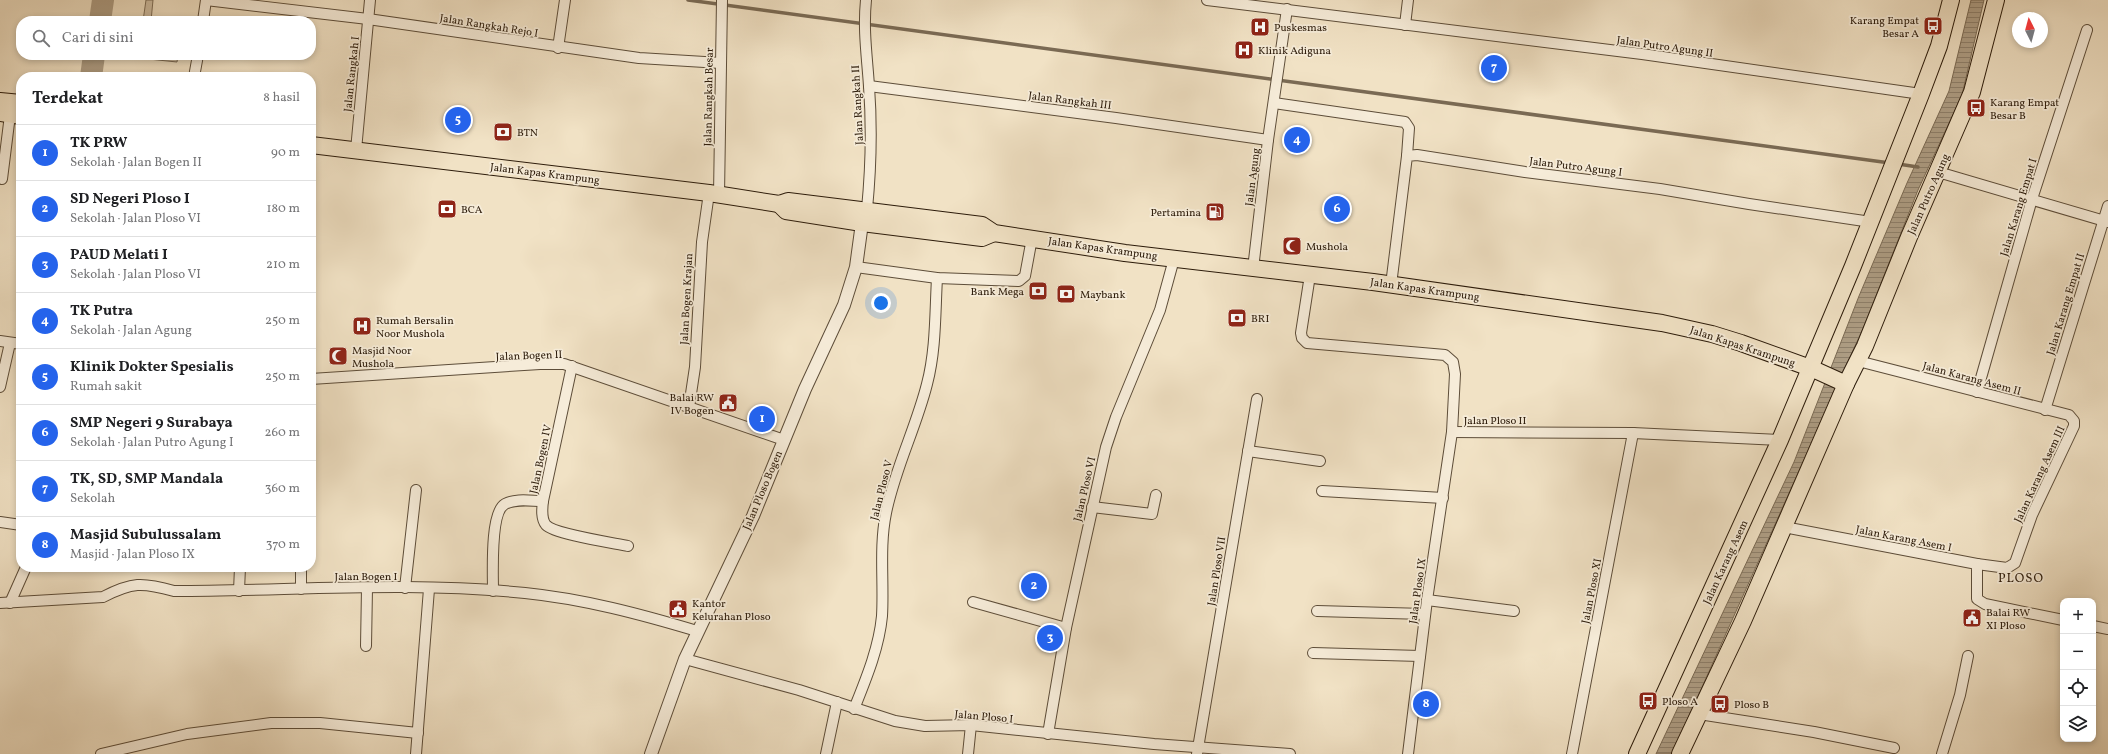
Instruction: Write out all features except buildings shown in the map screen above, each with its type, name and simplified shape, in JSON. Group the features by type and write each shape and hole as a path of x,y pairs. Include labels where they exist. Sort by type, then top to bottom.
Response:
{"main road":[{"path":"1812,368 1901,148 1939,46 1951,0"},
{"name":"Jalan Putro Agung","path":"1844,383 1858,361 1972,92 1996,0"},
{"path":"0,101 16,103"},
{"name":"Jalan Kapas Krampung","path":"316,146 714,194 779,204 786,211 865,216 982,238 994,233 1118,252 1391,285 1617,316 1685,328 1741,343 1812,368 1844,383"},
{"name":"Jalan Karang Asem","path":"1637,754 1812,368"},
{"path":"1680,754 1784,527 1844,383"}],"street":[{"name":"Jalan Rangkah Rejo I","path":"206,0 368,19 558,48 639,58 721,63"},
{"path":"204,16 206,0"},
{"name":"Jalan Rangkah I","path":"356,150 370,0"},
{"path":"558,48 565,0"},
{"name":"Jalan Rangkah Besar","path":"714,194 721,63 722,0"},
{"name":"Jalan Rangkah II","path":"865,216 872,164 869,86 864,32 866,0"},
{"name":"Jalan Putro Agung II","path":"1207,0 1642,54 1921,94"},
{"path":"1405,25 1408,0"},
{"name":"Jalan Agung","path":"1253,268 1268,140 1287,9"},
{"name":"Jalan Karang Empat I","path":"1977,392 2032,199 2087,30"},
{"path":"195,72 197,60"},
{"name":"Jalan Rangkah III","path":"869,86 1116,118 1268,140"},
{"path":"1274,103 1405,122 1408,124 1409,128 1391,285"},
{"path":"2,179 10,115"},
{"name":"Jalan Putro Agung I","path":"1406,156 1417,155 1525,172 1660,188 1749,204 1871,222"},
{"path":"1938,172 2032,199 2046,205 2105,221"},
{"name":"Jalan Bogen Krajan","path":"689,407 694,367 702,242 714,194"},
{"name":"Jalan Karang Empat II","path":"2045,410 2105,221 2108,206"},
{"name":"Jalan Ploso Bogen","path":"651,754 685,658 753,516 805,389 838,322 856,267 865,216"},
{"path":"856,267 937,278 985,281 1022,280 1025,276 1032,238"},
{"name":"Jalan Ploso VI","path":"1048,734 1066,628 1092,507 1111,432 1160,310 1174,258"},
{"name":"Jalan Ploso II","path":"1310,275 1301,333 1302,338 1307,343 1441,355 1451,359 1455,374 1452,432 1633,433 1780,440"},
{"name":"Jalan Ploso V","path":"854,709 874,657 880,630 883,537 889,497 900,460 925,391 932,362 937,278"},
{"path":"0,387 5,342 16,343"},
{"name":"Jalan Karang Asem II","path":"1858,361 2069,415 2074,421 2074,426"},
{"name":"Jalan Bogen II","path":"316,379 540,364 572,366 784,440"},
{"name":"Jalan Bogen IV","path":"493,591 495,527 500,508 510,502 542,501 572,366"},
{"name":"Jalan Ploso VII","path":"1198,751 1257,399"},
{"name":"Jalan Karang Asem III","path":"1977,564 2007,568 2015,564 2032,515 2074,426"},
{"name":"Jalan Ploso IX","path":"1408,754 1425,614 1452,432"},
{"name":"Jalan Ploso XI","path":"1572,754 1633,433"},
{"path":"1248,451 1320,460"},
{"path":"405,588 416,490"},
{"path":"1322,491 1443,498"},
{"path":"1092,507 1152,514 1156,495"},
{"path":"542,501 543,518 550,528 566,533 628,546"},
{"path":"0,522 16,524"},
{"name":"Jalan Karang Asem I","path":"1784,527 1977,564"},
{"path":"1977,564 1977,599 1985,604 2060,619"},
{"path":"5,603 23,572"},
{"path":"239,591 240,572"},
{"path":"301,589 302,572"},
{"name":"Jalan Bogen I","path":"5,603 103,597 118,588 134,584 174,590 239,591 429,588 493,591 572,599 633,613 697,631"},
{"path":"366,646 367,588"},
{"path":"416,754 429,588"},
{"path":"1427,600 1514,611"},
{"path":"974,602 1066,628"},
{"path":"1317,611 1425,614"},
{"path":"2096,627 2108,629"},
{"path":"1313,653 1420,656"},
{"path":"1942,754 1960,695 1968,656"},
{"name":"Jalan Ploso I","path":"685,658 837,702 854,709 895,721 926,726 971,725 1198,751 1290,754"},
{"path":"826,754 837,702"},
{"path":"1699,714 1814,732 1894,748"},
{"path":"101,754 187,734 270,723 320,723 418,733"},
{"path":"968,754 971,725"}],"shaded area":[{"path":"146,0 153,0 151,16 144,16"},
{"path":"1971,0 1984,0 1962,95 1918,190 1864,326 1672,754 1656,754 1794,462 1859,296 1907,183 1949,91"},
{"path":"158,60 177,60 177,62"}],"waterway":[{"path":"101,16 103,0"},
{"path":"688,0 1890,163"},
{"path":"92,72 93,60"},
{"path":"1898,164 1918,167"}],"place":[{"name":"Karang Empat Besar A","path":"1933,26"},
{"name":"Puskesmas","path":"1260,27"},
{"name":"Klinik Adiguna","path":"1244,50"},
{"name":"TK, SD, SMP Mandala","path":"1494,68"},
{"name":"Karang Empat Besar B","path":"1976,108"},
{"name":"Klinik Dokter Spesialis","path":"458,120"},
{"name":"BTN","path":"503,132"},
{"name":"TK Putra","path":"1297,140"},
{"name":"BCA","path":"447,209"},
{"name":"SMP Negeri 9 Surabaya","path":"1337,209"},
{"name":"Pertamina","path":"1215,212"},
{"name":"Mushola","path":"1292,246"},
{"name":"Bank Mega","path":"1038,291"},
{"name":"Maybank","path":"1066,294"},
{"name":"BRI","path":"1237,318"},
{"name":"Rumah Bersalin Noor Mushola","path":"362,326"},
{"name":"Masjid Noor Mushola","path":"338,356"},
{"name":"Balai RW IV Bogen","path":"728,403"},
{"name":"TK PRW","path":"762,419"},
{"name":"SD Negeri Ploso I","path":"1034,586"},
{"name":"Kantor Kelurahan Ploso","path":"678,609"},
{"name":"Balai RW XI Ploso","path":"1972,618"},
{"name":"PAUD Melati I","path":"1050,638"},
{"name":"Ploso A","path":"1648,701"},
{"name":"Masjid Subulussalam","path":"1426,704"},
{"name":"Ploso B","path":"1720,704"}],"district":[{"name":"PLOSO","path":"2021,577"}]}
